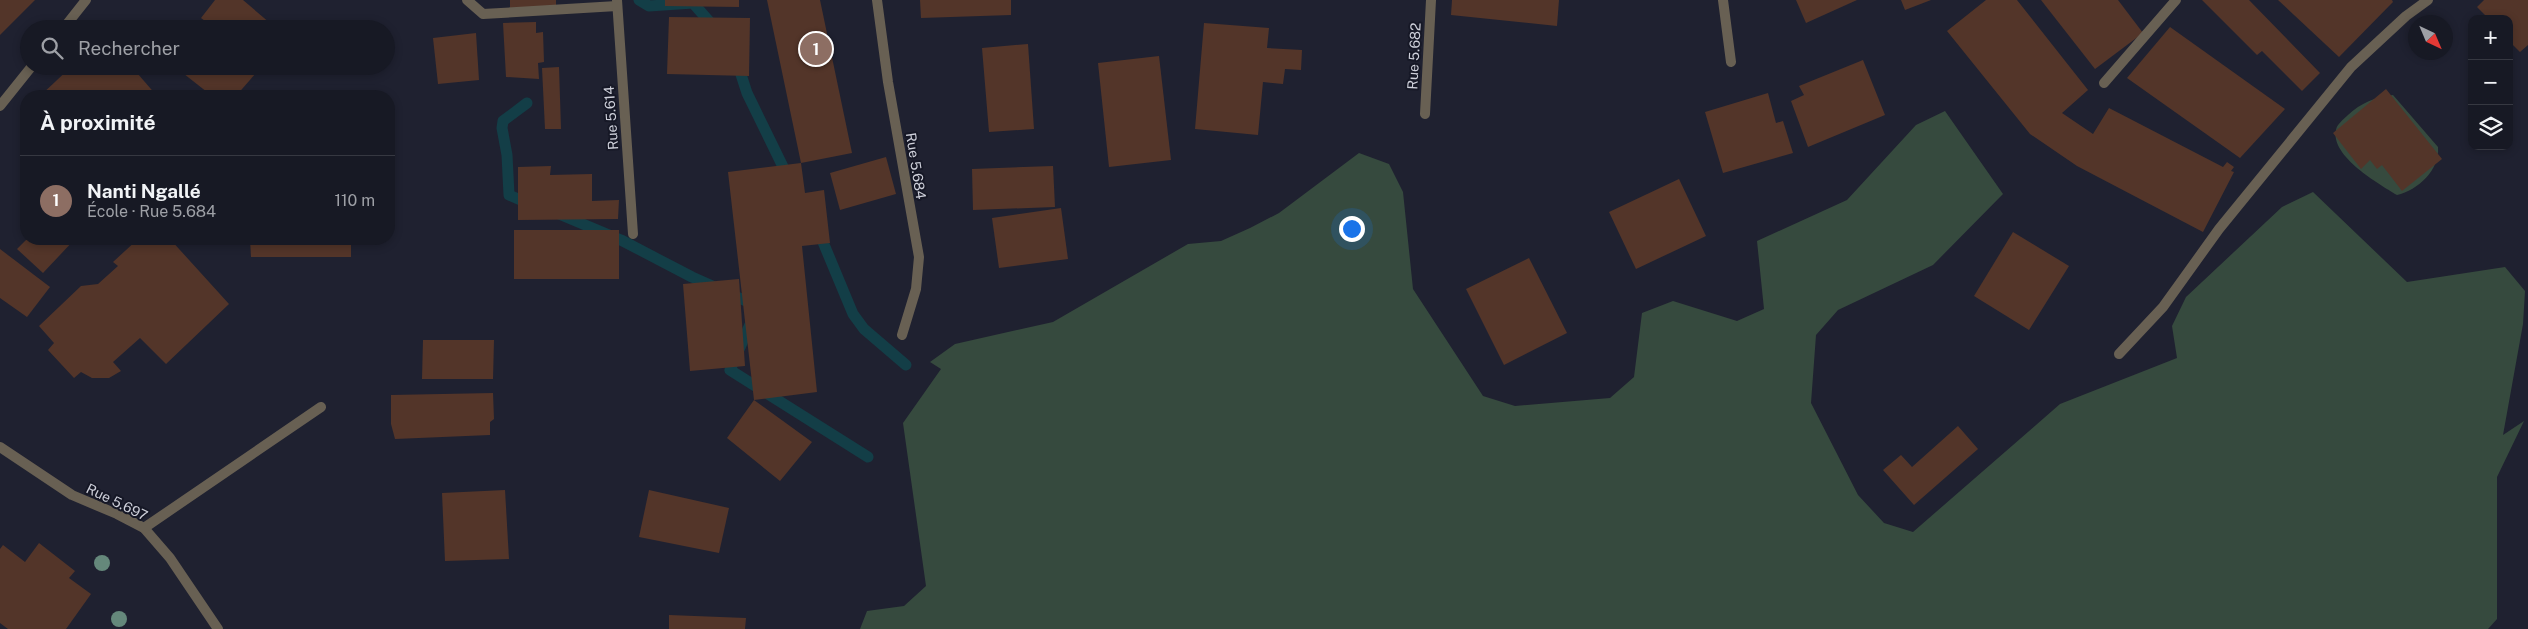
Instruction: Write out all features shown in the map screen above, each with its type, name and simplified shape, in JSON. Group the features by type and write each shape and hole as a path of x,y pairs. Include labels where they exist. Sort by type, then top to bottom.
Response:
{"street":[{"path":"70,20 86,0"},
{"path":"467,0 483,14 617,3"},
{"name":"Rue 5.684","path":"877,0 890,92 919,256 916,288 902,335"},
{"name":"Rue 5.682","path":"1425,114 1431,0"},
{"path":"1724,0 1730,62"},
{"path":"2104,82 2176,0"},
{"path":"2119,354 2163,307 2219,229 2351,67 2406,16 2428,0"},
{"name":"Rue 5.614","path":"617,3 633,234"},
{"path":"0,106 25,75"},
{"path":"144,528 321,407"},
{"name":"Rue 5.697","path":"0,447 72,495 144,528 170,558 218,629"}],"green space":[{"path":"2393,95 2438,147 2435,164 2426,178 2413,189 2397,195 2368,176 2348,159 2340,150 2336,140 2336,130 2342,120 2358,107 2380,97"},
{"path":"1945,111 2003,194 1933,265 1838,310 1816,335 1811,403 1858,495 1884,523 1913,532 2060,404 2177,358 2172,326 2186,297 2282,207 2313,192 2407,282 2505,267 2525,291 2523,324 2503,435 2524,421 2497,477 2497,619 2488,629 860,629 867,611 904,606 926,586 903,423 941,369 930,362 955,344 1053,322 1188,244 1221,241 1279,213 1359,153 1389,164 1403,192 1413,289 1483,396 1515,406 1610,398 1634,377 1642,313 1673,301 1737,321 1764,309 1757,241 1847,200 1916,125"}],"building":[{"path":"0,0 35,0 0,35"},
{"path":"215,0 243,0 266,20 204,20 201,18"},
{"path":"510,0 556,0 556,6 510,8"},
{"path":"665,0 739,0 739,7 665,6"},
{"path":"767,0 820,0 852,153 801,163"},
{"path":"920,0 1011,0 1011,15 921,18"},
{"path":"1452,0 1559,0 1557,26 1451,15"},
{"path":"1796,0 1857,0 1806,23"},
{"path":"1901,0 1931,0 1905,10"},
{"path":"1986,0 2017,0 2088,90 2062,113 2093,134 2109,108 2223,167 2227,162 2234,167 2231,171 2234,172 2203,232 2077,166 2030,134 1947,31"},
{"path":"2041,0 2118,0 2143,33 2095,69"},
{"path":"2202,0 2249,0 2320,73 2302,91 2262,51 2257,55"},
{"path":"2278,0 2392,0 2393,2 2339,57"},
{"path":"2484,0 2528,0 2528,45 2520,52 2513,45 2513,15 2485,15 2477,7"},
{"path":"669,17 750,18 749,76 667,74"},
{"path":"536,22 536,33 543,32 544,62 538,63 539,79 506,77 503,23"},
{"path":"1204,23 1269,28 1267,48 1302,50 1301,70 1285,69 1283,84 1263,82 1258,135 1195,129"},
{"path":"2170,27 2285,109 2240,158 2127,78"},
{"path":"476,33 479,80 438,84 433,38"},
{"path":"1028,44 1034,129 989,132 982,48"},
{"path":"1159,56 1171,160 1109,167 1098,63"},
{"path":"1863,60 1885,115 1808,147 1791,101 1804,95 1799,86"},
{"path":"559,67 561,129 545,129 542,68"},
{"path":"62,75 139,75 152,90 46,90"},
{"path":"185,75 254,75 241,90 204,90"},
{"path":"2386,89 2442,159 2402,191 2382,165 2377,169 2370,160 2361,169 2333,133"},
{"path":"1768,93 1776,123 1783,121 1793,153 1723,173 1705,112"},
{"path":"886,157 896,194 840,210 830,173"},
{"path":"801,163 805,193 824,190 830,243 802,246 817,392 754,400 728,172"},
{"path":"551,166 550,175 592,174 592,201 619,200 618,219 518,220 518,167"},
{"path":"1053,166 1055,207 973,210 972,169"},
{"path":"1679,179 1706,236 1636,269 1609,212"},
{"path":"1061,208 1068,259 999,268 992,218"},
{"path":"514,230 619,230 619,279 514,279"},
{"path":"2013,232 2069,266 2029,330 1974,296"},
{"path":"21,245 69,245 43,273 17,249"},
{"path":"131,245 175,245 229,304 166,364 140,338 113,362 121,371 109,378 92,378 81,372 74,378 48,350 54,343 39,326 81,286 98,284 118,266 113,262"},
{"path":"250,245 351,245 351,257 251,257"},
{"path":"0,249 50,287 27,317 0,298"},
{"path":"1529,258 1567,333 1504,365 1466,289"},
{"path":"739,279 745,366 690,371 683,284"},
{"path":"423,340 494,340 493,379 422,379"},
{"path":"493,393 494,419 490,422 490,435 395,439 391,424 391,395"},
{"path":"754,400 812,442 780,481 727,438"},
{"path":"1958,426 1978,449 1914,505 1883,470 1901,455 1912,467"},
{"path":"505,490 509,559 445,561 442,493"},
{"path":"649,490 729,508 719,553 639,537"},
{"path":"39,543 75,571 69,578 91,594 66,629 8,629 0,623 0,549 3,545 25,562"},
{"path":"669,615 746,618 745,629 669,629"}],"waterway":[{"path":"639,0 649,6 693,3 715,28"},
{"path":"737,62 747,93 788,177"},
{"path":"527,103 503,121 502,128 507,155 509,195 532,205"},
{"path":"559,214 621,240 692,277 755,305"},
{"path":"818,230 853,314 864,329 906,365"},
{"path":"752,320 730,370 868,457"}],"place":[{"name":"Nanti Ngallé","path":"816,49"}]}
